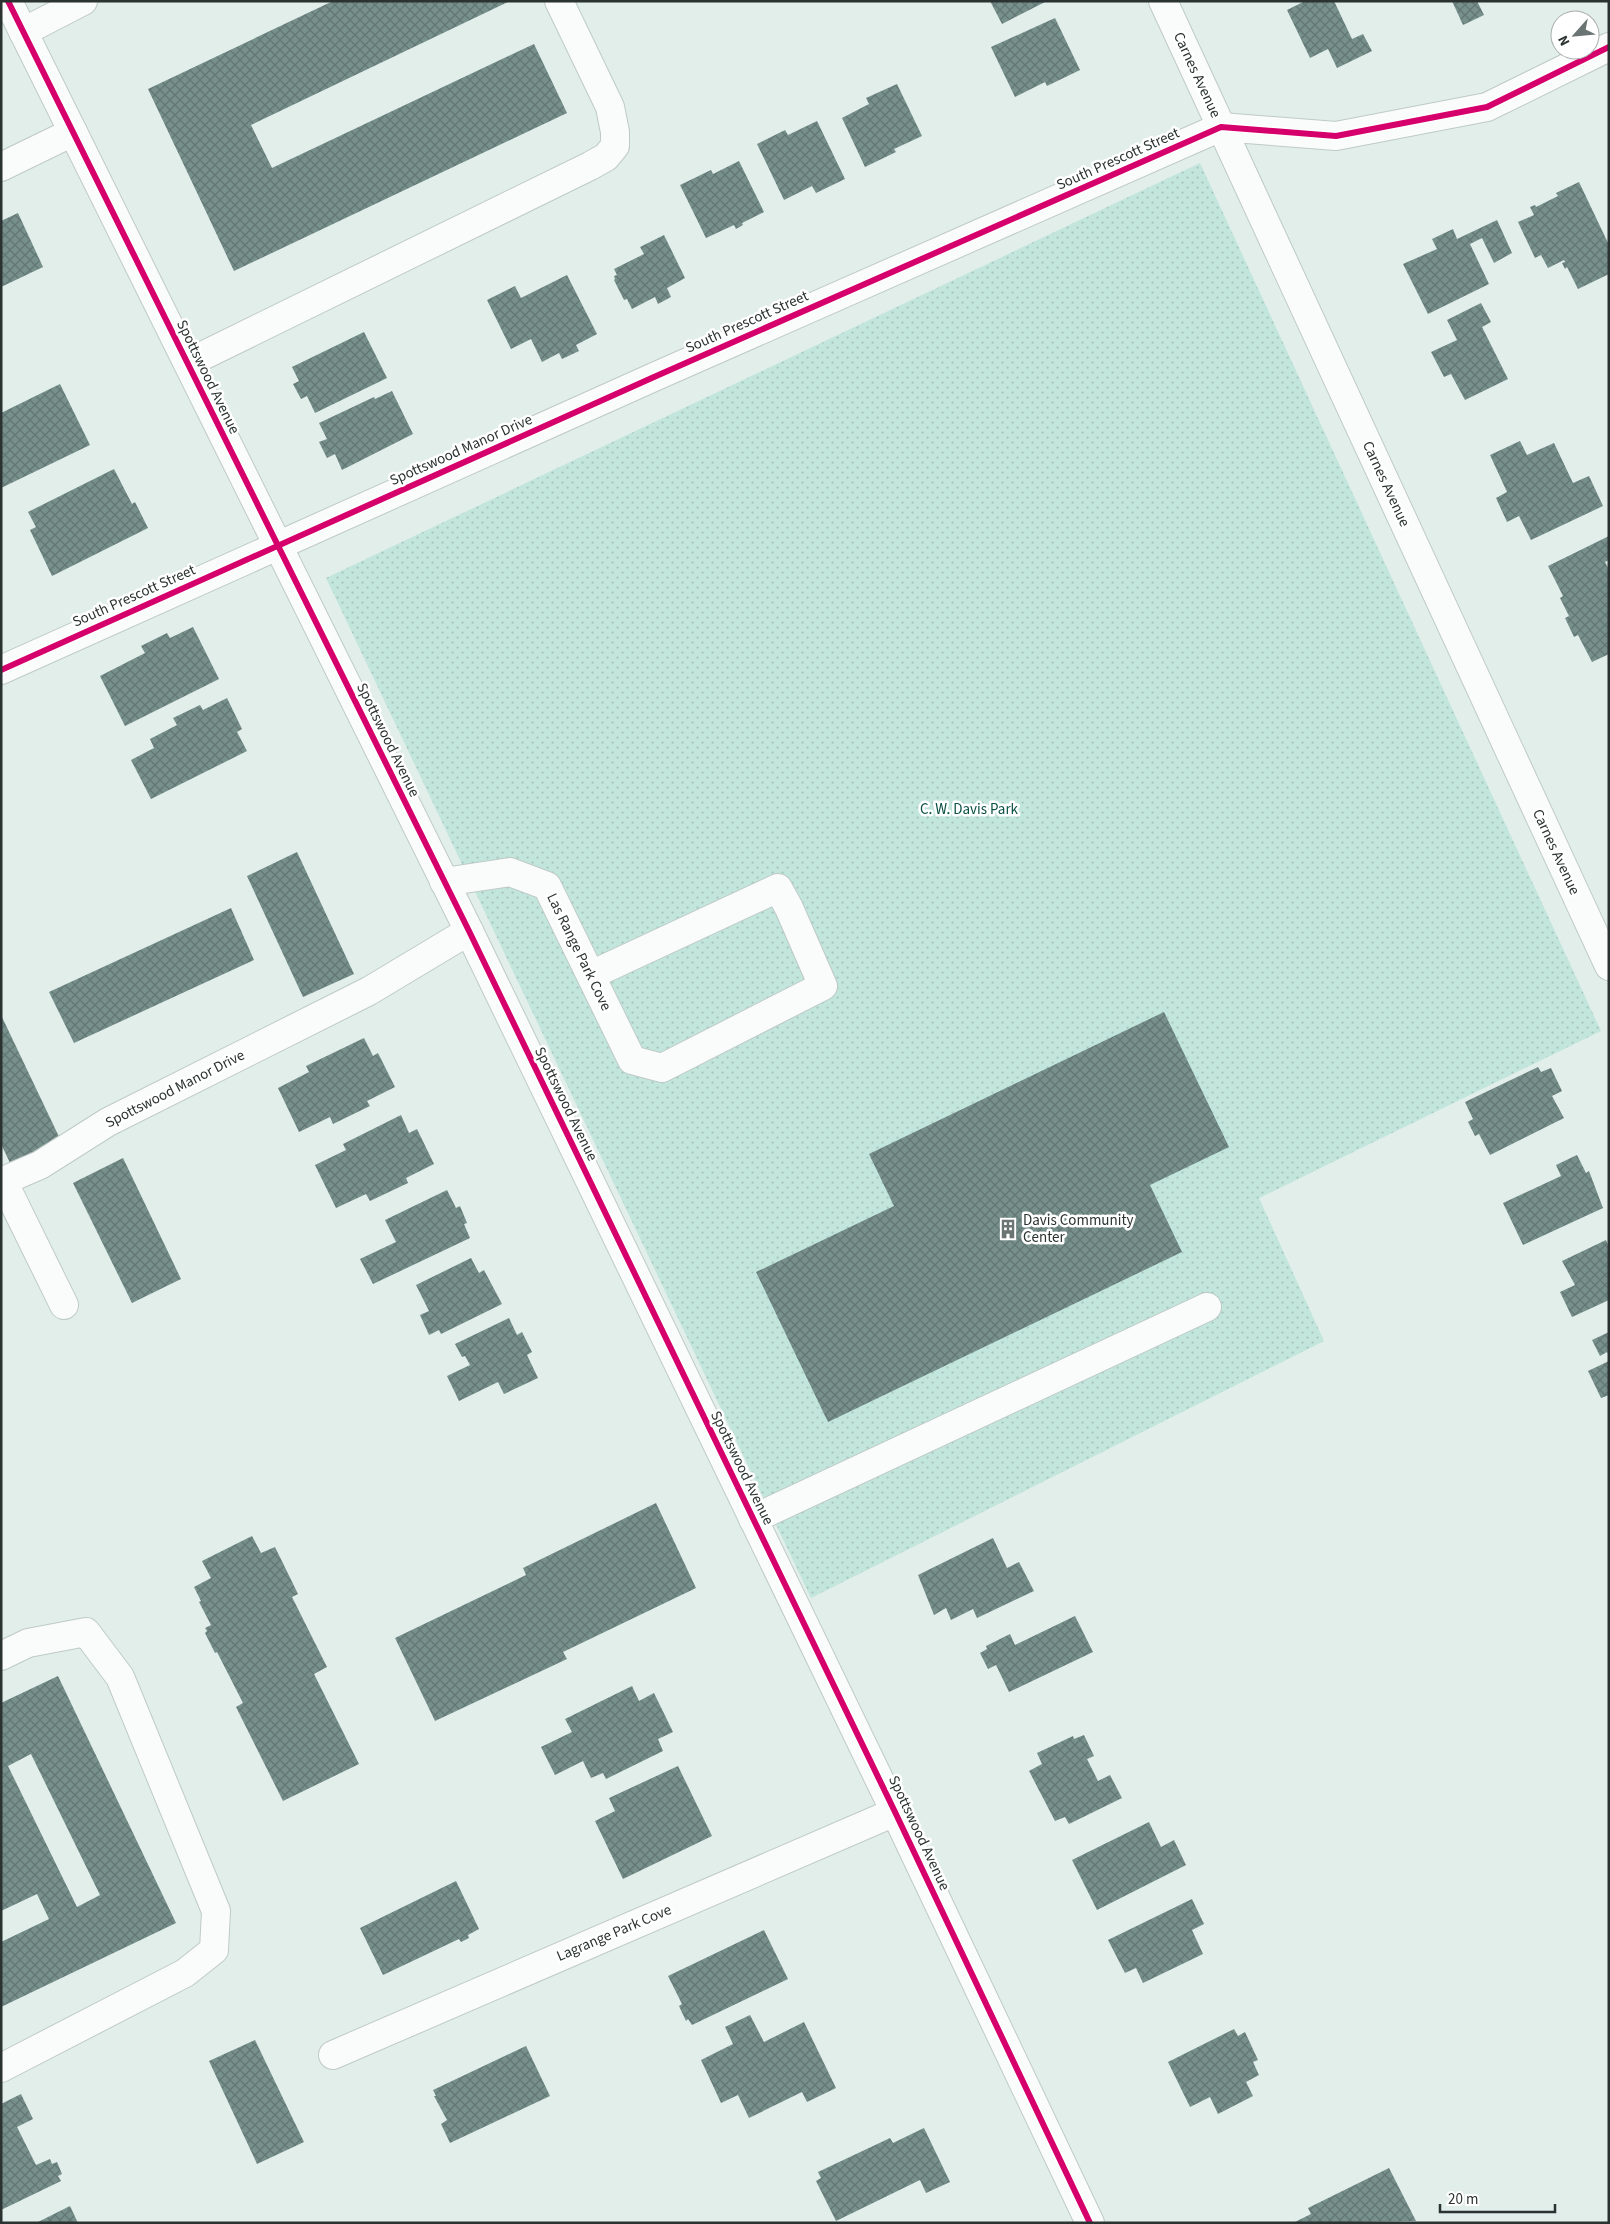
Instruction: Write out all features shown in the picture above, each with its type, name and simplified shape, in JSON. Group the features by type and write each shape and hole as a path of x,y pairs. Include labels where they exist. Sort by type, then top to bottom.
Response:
{"street":[{"name":"Spottswood Avenue","path":"8,1 470,931 895,1812 1090,2223"},
{"path":"23,32 83,1"},
{"path":"188,363 606,157 614,146 614,118 559,1"},
{"name":"Carnes Avenue","path":"1163,1 1609,966"},
{"name":"South Prescott Street","path":"654,377 1221,127 1336,136 1487,107 1609,47"},
{"path":"1,166 74,132"},
{"name":"Spottswood Manor Drive","path":"278,545 654,377"},
{"name":"South Prescott Street","path":"1,670 278,545"},
{"name":"Las Range Park Cove","path":"444,882 510,872 547,886 632,1060 662,1068 823,986 789,908 778,888 591,975"},
{"name":"Spottswood Manor Drive","path":"64,1305 3,1181 40,1165 108,1122 368,991 470,931"},
{"path":"753,1518 1207,1307"},
{"path":"1,1656 28,1643 86,1632 120,1677 216,1911 214,1950 185,1972 1,2068"},
{"name":"Lagrange Park Cove","path":"333,2055 895,1812"}],"green space":[{"name":"C. W. Davis Park","path":"1200,163 1601,1031 1259,1198 1324,1341 811,1598 326,578"}],"building":[{"path":"333,1 510,1 251,125 272,168 534,44 567,113 234,271 148,89"},
{"path":"990,1 1047,1 1002,24"},
{"path":"1305,1 1334,1 1352,39 1363,34 1372,51 1337,68 1328,49 1310,58 1287,10"},
{"path":"1452,1 1477,1 1484,15 1463,25"},
{"path":"1055,18 1080,70 1047,86 1045,82 1015,97 991,47"},
{"path":"897,84 922,136 894,149 896,152 865,167 842,118 869,104 866,98"},
{"path":"817,121 845,179 816,193 812,186 784,200 757,144 785,130 788,135"},
{"path":"739,161 764,212 742,223 743,225 736,229 734,225 706,238 680,185 711,170 713,174"},
{"path":"1579,182 1609,245 1609,274 1578,289 1567,267 1565,269 1562,263 1565,262 1564,260 1548,268 1541,255 1535,258 1518,222 1534,215 1530,207 1535,205 1536,207 1558,196 1556,193"},
{"path":"18,213 43,267 1,287 1,221"},
{"path":"1497,220 1512,253 1494,263 1482,238 1470,244 1489,284 1428,314 1403,264 1437,249 1432,239 1453,229 1457,239"},
{"path":"664,235 685,278 667,288 671,297 658,304 655,297 632,309 627,299 624,300 614,280 614,276 617,275 614,269 644,254 640,247"},
{"path":"567,275 597,334 576,345 579,351 562,359 559,353 542,362 531,339 511,349 487,300 515,286 521,298"},
{"path":"1481,303 1491,322 1482,327 1508,379 1465,400 1451,374 1444,377 1431,352 1457,340 1447,320"},
{"path":"364,332 387,378 315,413 307,396 301,399 293,384 299,381 292,367"},
{"path":"60,384 90,445 1,488 1,413"},
{"path":"392,391 413,434 342,470 335,454 327,458 319,442 327,439 319,423 374,397 375,399"},
{"path":"1520,441 1527,455 1554,443 1573,483 1589,476 1603,506 1531,540 1519,516 1507,522 1496,498 1507,492 1490,455"},
{"path":"114,469 132,504 135,502 148,528 52,576 30,530 36,527 28,512"},
{"path":"1609,536 1609,560 1605,562 1609,570 1609,654 1592,662 1578,635 1574,637 1565,618 1569,616 1560,598 1563,596 1548,566"},
{"path":"193,627 219,679 125,726 100,676 145,653 141,646 167,633 170,638"},
{"path":"227,698 242,729 237,732 247,751 151,799 131,760 154,748 150,739 177,725 173,718 200,705 203,710"},
{"path":"297,852 354,974 303,997 247,876"},
{"path":"231,908 254,960 74,1043 49,992"},
{"name":"Davis Community Center","path":"1164,1012 1229,1147 1150,1185 1182,1252 828,1422 756,1272 894,1206 869,1154"},
{"path":"1,1015 62,1143 12,1167 1,1144"},
{"path":"364,1038 373,1056 378,1053 395,1087 367,1101 370,1106 333,1124 330,1117 299,1132 278,1088 309,1072 306,1066"},
{"path":"1538,1067 1541,1072 1551,1068 1562,1091 1552,1096 1564,1118 1490,1155 1479,1134 1475,1136 1468,1122 1473,1119 1465,1102"},
{"path":"401,1115 409,1133 417,1129 434,1164 406,1178 408,1183 370,1201 366,1194 336,1208 315,1165 346,1150 343,1144"},
{"path":"1577,1155 1586,1173 1589,1171 1603,1208 1523,1245 1503,1203 1561,1176 1556,1165"},
{"path":"123,1158 181,1279 132,1303 73,1183"},
{"path":"447,1190 456,1208 460,1206 467,1223 464,1224 470,1238 373,1284 360,1259 396,1242 385,1220"},
{"path":"1606,1240 1609,1247 1609,1300 1572,1317 1560,1292 1575,1285 1562,1261"},
{"path":"471,1258 479,1273 484,1270 502,1304 441,1334 439,1330 429,1335 420,1315 429,1311 416,1285"},
{"path":"509,1318 517,1335 522,1332 532,1352 527,1355 538,1378 504,1394 498,1382 459,1401 447,1376 470,1365 465,1356 462,1357 455,1344"},
{"path":"1609,1332 1609,1355 1607,1352 1600,1356 1592,1340"},
{"path":"1609,1361 1609,1395 1601,1398 1588,1371"},
{"path":"656,1503 696,1588 563,1652 567,1659 435,1721 395,1638 526,1575 523,1568"},
{"path":"252,1536 261,1553 275,1547 298,1594 292,1597 327,1667 314,1674 359,1764 283,1801 236,1707 243,1703 205,1633 207,1631 205,1628 211,1625 199,1602 201,1601 194,1587 211,1578 202,1561"},
{"path":"993,1538 1007,1568 1019,1562 1034,1591 977,1618 973,1609 951,1620 946,1608 934,1615 918,1575"},
{"path":"1075,1616 1093,1652 1009,1692 996,1665 988,1669 980,1653 987,1649 986,1646 1010,1634 1015,1645"},
{"path":"58,1676 176,1923 1,2007 1,1942 49,1919 37,1894 1,1911 1,1703","holes":["31,1754 100,1895 77,1907 8,1766"]},
{"path":"632,1686 639,1701 654,1693 673,1732 658,1739 663,1751 606,1779 603,1773 591,1778 583,1761 555,1775 541,1747 572,1732 565,1719"},
{"path":"1084,1735 1094,1756 1087,1759 1098,1781 1110,1775 1122,1798 1069,1824 1065,1817 1055,1821 1029,1771 1042,1764 1037,1753 1073,1736 1074,1739"},
{"path":"678,1766 712,1836 623,1879 595,1821 615,1811 609,1798"},
{"path":"1149,1822 1161,1847 1174,1840 1186,1865 1097,1910 1072,1860"},
{"path":"456,1881 479,1929 468,1935 469,1938 461,1942 459,1939 383,1975 360,1928"},
{"path":"1192,1899 1204,1924 1192,1930 1203,1954 1143,1983 1136,1968 1125,1973 1108,1940"},
{"path":"764,1930 788,1979 692,2025 688,2019 686,2021 679,2006 682,2004 668,1976"},
{"path":"750,2015 764,2042 804,2022 836,2088 807,2102 802,2092 749,2118 738,2095 721,2103 701,2060 733,2044 725,2027"},
{"path":"1234,2029 1238,2036 1245,2032 1258,2060 1253,2062 1259,2075 1246,2082 1253,2096 1218,2114 1210,2097 1190,2107 1168,2062"},
{"path":"255,2040 304,2142 257,2164 209,2061"},
{"path":"526,2046 550,2096 450,2143 441,2124 447,2120 434,2096 436,2096 433,2090"},
{"path":"21,2094 33,2119 17,2127 36,2165 50,2159 52,2164 57,2162 62,2174 58,2176 61,2181 1,2210 1,2104"},
{"path":"924,2128 950,2182 926,2193 920,2180 836,2221 816,2181 821,2178 818,2172 890,2138 893,2143"},
{"path":"1389,2168 1416,2221 1293,2223 1311,2214 1308,2208"},
{"path":"70,2206 78,2223 36,2223"}],"cycle path":[{"path":"8,1 469,931 895,1812 1090,2223"},
{"path":"1,670 654,377 1221,127 1336,136 1487,107 1609,47"}],"place":[{"name":"Davis Community Center","path":"1008,1229"}]}
